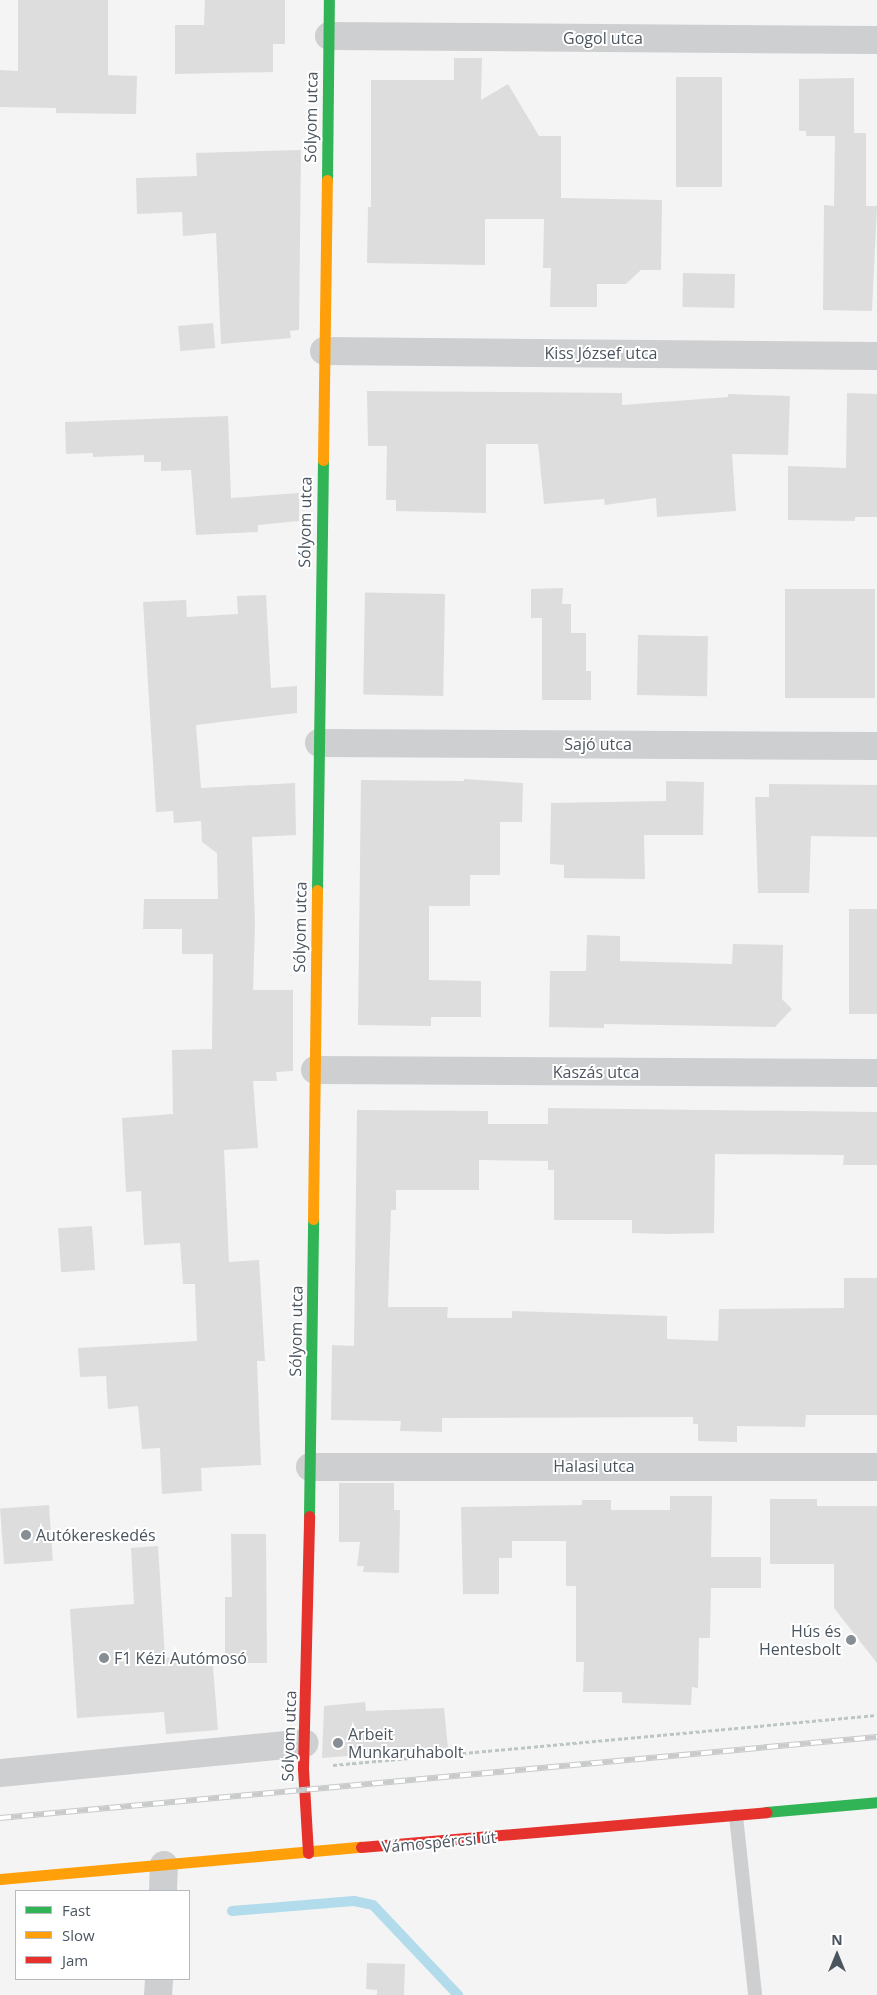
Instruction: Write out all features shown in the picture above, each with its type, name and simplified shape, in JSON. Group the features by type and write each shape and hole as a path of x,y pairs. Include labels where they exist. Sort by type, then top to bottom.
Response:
{"street":[{"name":"Sólyom utca","path":"308,1853 304,1756 310,1467 329,0"},
{"name":"Gogol utca","path":"329,36 877,40"},
{"name":"Kiss József utca","path":"324,351 877,356"},
{"name":"Sajó utca","path":"319,743 877,746"},
{"name":"Kaszás utca","path":"315,1070 877,1073"},
{"name":"Halasi utca","path":"310,1467 877,1467"},
{"path":"0,1774 304,1756"},
{"name":"Vámospércsi út","path":"0,1879 164,1878 308,1853 877,1802"},
{"path":"158,1980 158,1995"}],"lane":[{"path":"736,1816 755,1995"}],"path":[{"path":"304,1756 877,1715"}],"building":[{"path":"18,0 108,0 108,75 137,76 136,114 56,113 56,108 0,107 0,70 18,71"},
{"path":"205,0 285,0 285,44 273,44 273,72 175,74 175,25 204,25"},
{"path":"454,58 482,58 481,100 508,84 539,136 561,136 561,198 662,200 661,270 641,270 626,284 597,284 597,307 550,307 551,268 543,268 544,219 485,219 485,265 367,263 368,207 371,207 371,80 454,80"},
{"path":"676,77 722,77 722,187 676,187"},
{"path":"854,78 854,133 866,133 866,206 877,206 872,311 823,310 824,205 834,206 835,136 806,136 806,131 799,131 799,79"},
{"path":"301,150 299,330 290,331 291,338 221,344 216,233 183,236 182,212 137,214 136,178 197,176 196,153"},
{"path":"683,273 735,274 734,308 682,307"},
{"path":"213,323 215,348 180,351 178,326"},
{"path":"367,391 622,393 622,405 728,397 728,394 790,396 788,455 732,454 736,511 657,517 656,498 605,505 604,499 544,504 538,444 486,444 486,513 396,511 396,500 386,500 387,446 368,446"},
{"path":"847,393 877,394 877,517 855,517 855,521 788,520 788,466 846,468"},
{"path":"228,416 231,498 299,493 299,521 258,525 258,532 196,535 191,470 161,471 161,462 144,462 144,455 93,457 93,453 66,454 65,422"},
{"path":"563,588 562,604 571,604 571,633 586,633 586,671 591,671 591,700 542,700 542,618 531,618 531,589"},
{"path":"785,589 875,589 875,698 785,698"},
{"path":"365,593 445,594 443,696 363,695"},
{"path":"266,595 271,688 297,686 297,713 196,725 201,788 295,783 296,835 252,837 255,924 253,990 293,990 293,1071 276,1072 277,1081 253,1081 258,1148 224,1150 229,1262 259,1260 265,1361 257,1361 261,1465 201,1468 202,1491 162,1494 160,1448 142,1449 138,1406 108,1409 106,1376 80,1377 78,1348 197,1341 195,1284 183,1284 180,1243 144,1245 141,1191 126,1192 122,1118 173,1114 172,1050 212,1049 213,954 182,954 182,929 143,929 144,899 218,899 217,853 202,842 201,821 174,823 173,811 156,812 143,602 186,600 187,617 238,614 237,596"},
{"path":"638,635 708,636 707,696 637,695"},
{"path":"464,779 523,783 522,822 500,822 500,875 470,875 470,906 429,906 429,980 481,981 481,1017 431,1017 431,1026 358,1025 361,780 464,781"},
{"path":"666,781 704,782 703,835 644,835 645,879 564,878 564,865 550,864 551,803 666,801"},
{"path":"769,784 877,785 877,837 811,836 809,893 758,893 755,797 769,797"},
{"path":"849,909 877,909 877,1014 849,1014"},
{"path":"587,935 620,936 620,961 732,964 733,944 783,945 782,999 792,1009 775,1027 604,1024 604,1028 549,1027 550,971 586,971"},
{"path":"548,1108 877,1112 877,1165 843,1165 844,1155 715,1154 714,1233 668,1234 632,1233 632,1220 554,1220 554,1170 548,1170 548,1161 479,1160 479,1190 396,1190 396,1210 391,1210 388,1307 448,1307 447,1318 512,1318 512,1311 667,1316 667,1339 718,1341 719,1309 844,1308 844,1278 877,1278 877,1415 806,1415 805,1427 737,1426 737,1442 698,1441 698,1424 693,1424 693,1417 442,1418 442,1432 400,1431 401,1421 331,1420 332,1345 354,1346 357,1110 488,1111 488,1124 548,1124"},
{"path":"92,1226 95,1270 61,1272 58,1228"},
{"path":"339,1483 394,1483 394,1510 400,1510 399,1573 363,1572 364,1566 357,1566 360,1542 339,1542"},
{"path":"670,1496 712,1496 711,1557 761,1557 761,1588 711,1588 710,1638 699,1638 698,1688 692,1687 691,1705 622,1703 622,1692 583,1692 584,1662 576,1662 576,1586 566,1586 566,1541 512,1541 512,1558 499,1558 499,1594 463,1594 461,1507 582,1505 582,1500 611,1500 611,1510 670,1510"},
{"path":"770,1499 817,1499 817,1506 877,1506 877,1663 834,1608 834,1564 770,1564"},
{"name":"Autókereskedés","path":"49,1505 53,1561 4,1564 0,1508"},
{"path":"231,1534 266,1534 267,1663 225,1663 225,1597 232,1597"},
{"path":"158,1546 165,1658 212,1654 218,1730 166,1734 164,1712 77,1718 70,1609 134,1604 131,1548"},
{"path":"365,1702 366,1711 444,1708 448,1748 322,1758 324,1706"},
{"path":"367,1963 405,1964 404,1995 377,1995 377,1990 366,1989"}],"waterway":[{"path":"232,1911 354,1901 373,1905 458,1995"}],"railway":[{"path":"0,1818 877,1737"}],"traffic: fast":[{"path":"327,180 329,0"},
{"path":"317,890 323,460"},
{"path":"309,1516 313,1219"},
{"path":"766,1812 877,1802"}],"traffic: slow":[{"path":"323,460 327,180"},
{"path":"313,1219 317,890"},
{"path":"0,1879 361,1847"}],"traffic: jam":[{"path":"308,1853 303,1768 309,1516"},
{"path":"361,1847 766,1812"}],"place":[{"name":"Autókereskedés","path":"26,1535"},
{"name":"Hús és Hentesbolt","path":"851,1640"},
{"name":"F1 Kézi Autómosó","path":"104,1658"},
{"name":"Arbeit Munkaruhabolt","path":"338,1743"}]}
